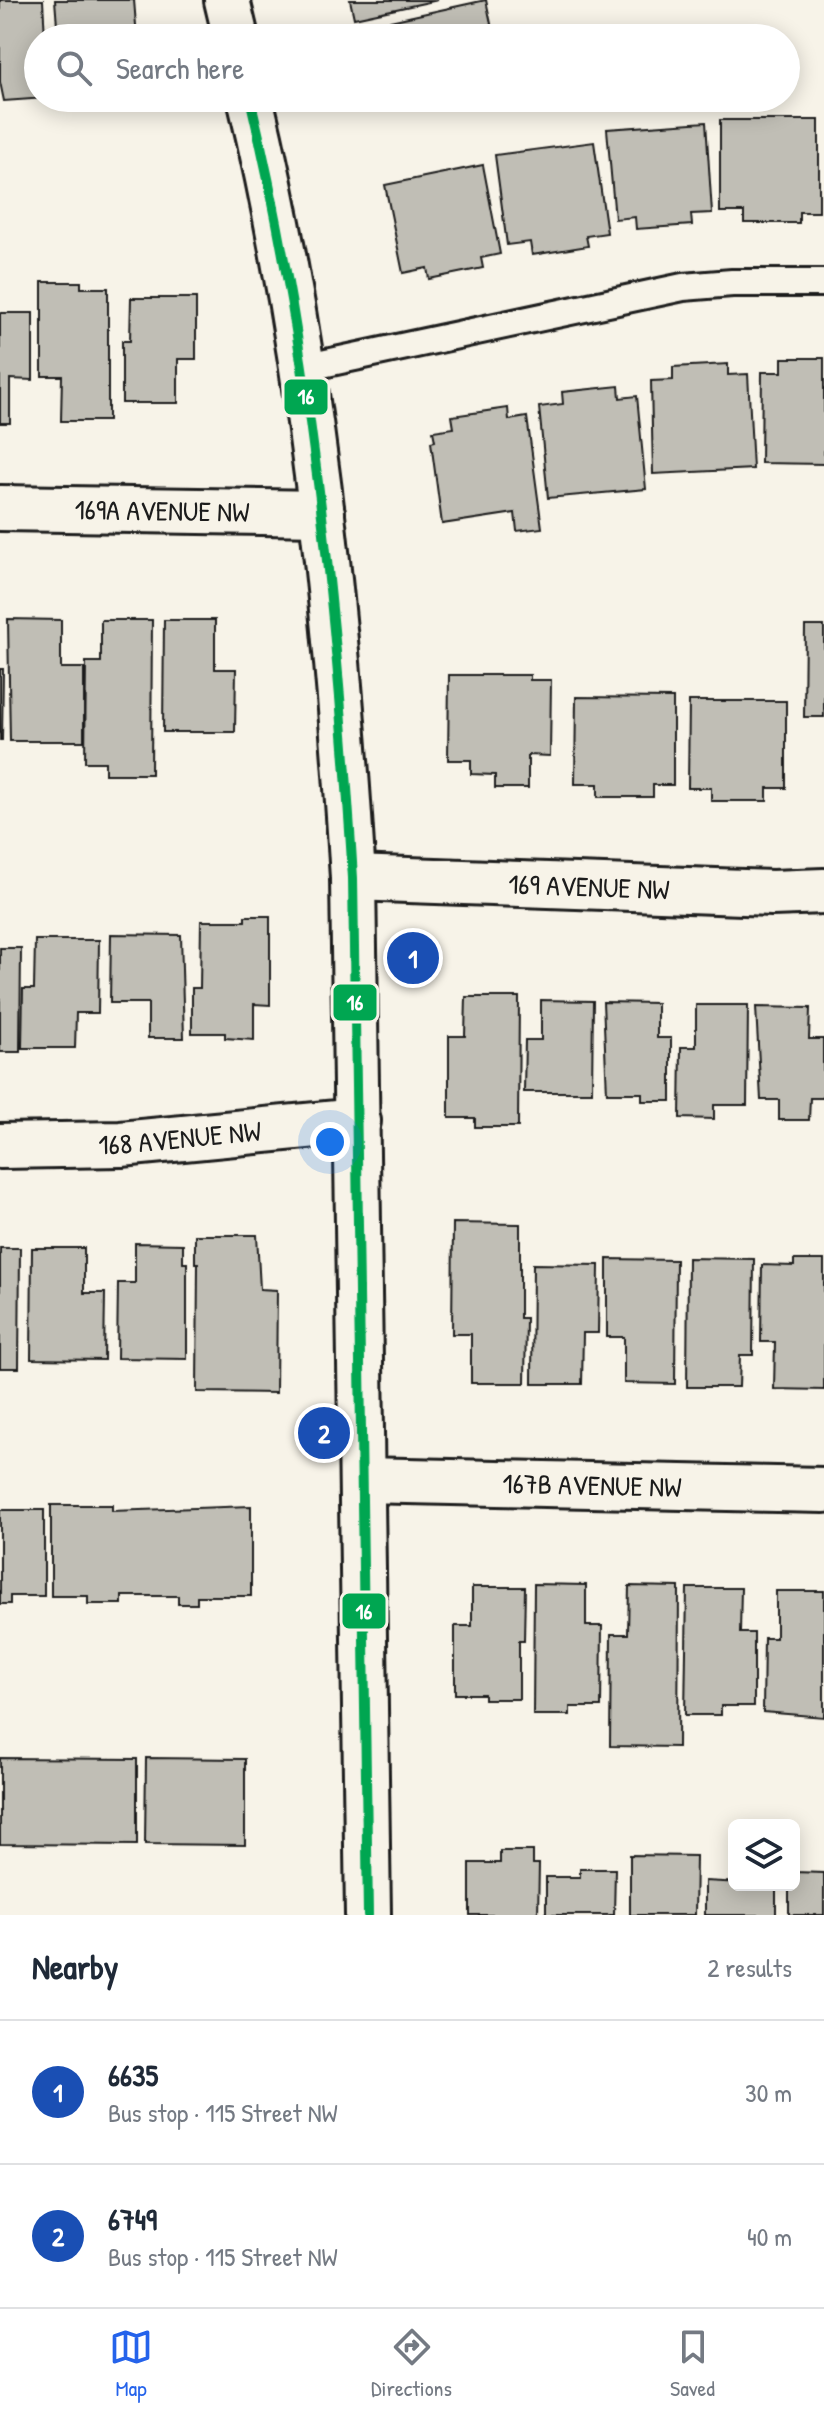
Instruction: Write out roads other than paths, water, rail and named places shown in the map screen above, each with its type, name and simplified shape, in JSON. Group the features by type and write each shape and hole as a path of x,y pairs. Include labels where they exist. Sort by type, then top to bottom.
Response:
{"street":[{"path":"227,0 233,24"},
{"path":"253,112 303,368 344,726 353,878 358,1121 368,1915"},
{"name":"169A AVENUE NW","path":"0,508 322,513"},
{"name":"169 AVENUE NW","path":"353,878 772,893 824,891"},
{"name":"168 AVENUE NW","path":"0,1146 121,1144 358,1121"},
{"name":"167B AVENUE NW","path":"362,1480 824,1490"}],"lane":[{"path":"303,368 683,287 824,283"}],"place":[{"name":"6635","path":"413,958"},
{"name":"6749","path":"324,1433"}]}
